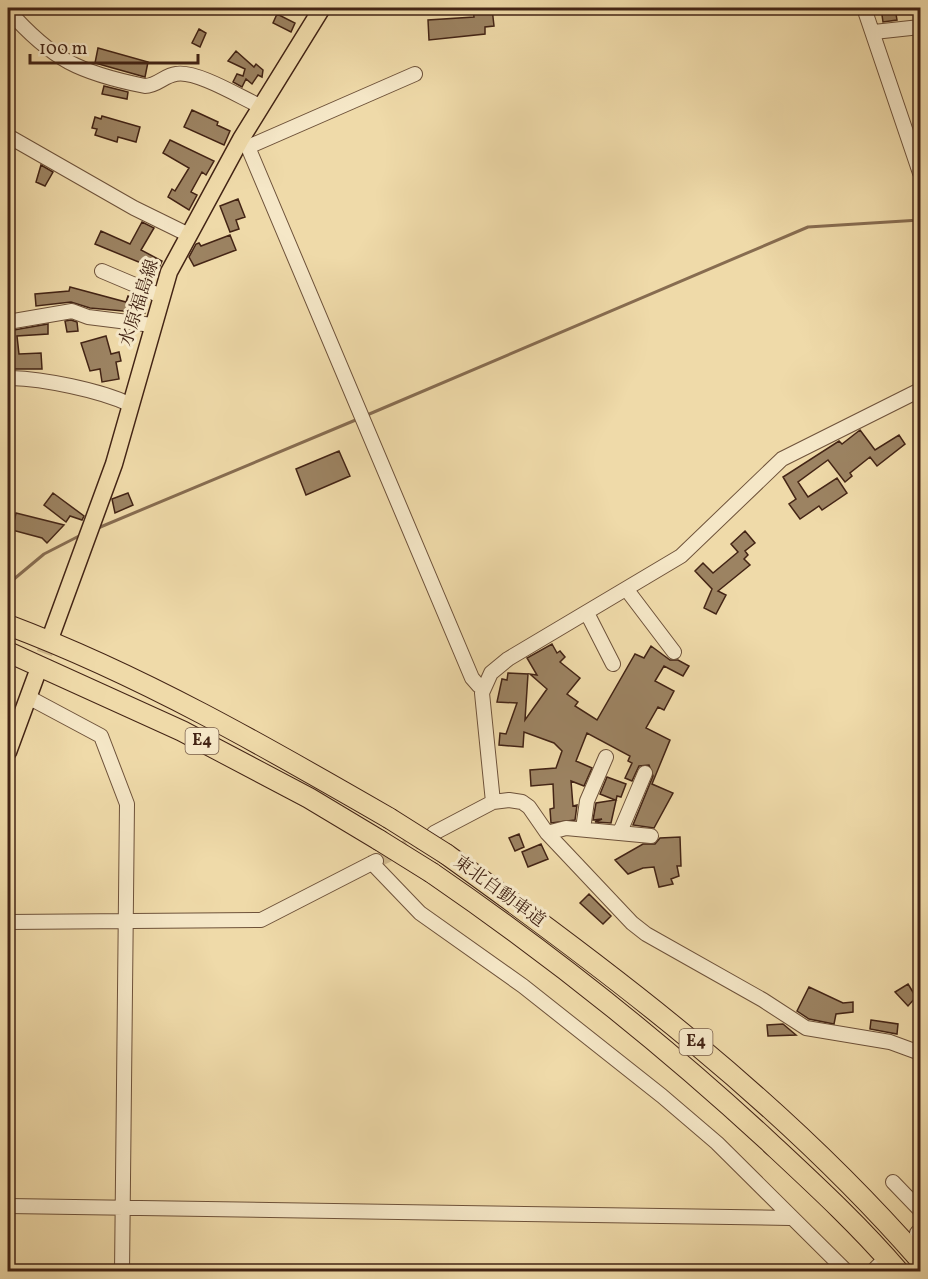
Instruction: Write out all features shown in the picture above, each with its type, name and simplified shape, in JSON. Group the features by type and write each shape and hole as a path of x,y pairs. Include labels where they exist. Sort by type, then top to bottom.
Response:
{"highway":[{"name":"東北自動車道","path":"8,625 42,635 180,702 283,756 446,854 581,951 738,1078 827,1160 921,1260"},
{"name":"東北自動車道","path":"13,654 182,731 309,798 432,873 566,969 646,1034 805,1175 899,1272"}],"main road":[{"name":"水原福島線","path":"42,635 89,532 114,464 129,404 169,272 187,234 244,143 260,106 322,8"},
{"path":"8,752 36,676"}],"street":[{"path":"864,8 921,173"},
{"path":"8,10 35,40 74,67 145,86 155,84 172,74 187,73 260,106"},
{"path":"874,32 921,27"},
{"path":"415,74 244,143 472,678 479,686 484,686"},
{"path":"8,136 134,208 187,234"},
{"path":"102,271 161,296"},
{"path":"8,322 72,310 88,317 152,325"},
{"path":"11,378 35,379 116,398 129,404"},
{"path":"493,802 482,703 484,686 491,673 508,659 627,590 693,547 782,459 921,390"},
{"path":"627,590 674,652"},
{"path":"587,613 613,664"},
{"path":"28,697 101,736 127,804 122,1272"},
{"path":"583,829 588,801 606,757"},
{"path":"620,832 645,773"},
{"path":"434,833 493,802 522,802 529,807 546,833 632,923 806,1028 890,1042 921,1053"},
{"path":"546,833 566,828 651,836"},
{"path":"8,922 125,923 261,920 374,862 420,913 523,986 662,1096 778,1201 790,1218 847,1272"},
{"path":"893,1182 921,1210"},
{"path":"8,1206 790,1218"}],"building":[{"path":"473,8 492,8 494,26 485,27 485,34 429,40 428,20 474,17"},
{"path":"881,8 895,8 897,20 883,22"},
{"path":"277,14 295,23 291,32 273,23"},
{"path":"199,29 206,33 200,47 192,43"},
{"path":"98,48 148,62 145,77 95,63"},
{"path":"236,51 254,67 256,64 263,70 262,77 258,75 252,84 246,79 242,87 233,82 237,74 243,76 245,69 228,61"},
{"path":"104,86 128,92 127,99 102,94"},
{"path":"192,110 218,122 217,125 230,131 224,145 184,127"},
{"path":"102,116 140,127 136,142 118,137 117,142 95,135 97,129 92,128 95,117 101,119"},
{"path":"170,140 214,161 206,175 202,172 191,192 197,195 189,210 168,197 172,189 175,191 189,168 163,153"},
{"path":"41,165 53,172 45,186 36,182"},
{"path":"238,199 245,217 236,220 239,229 230,232 220,206"},
{"path":"142,222 154,228 141,250 162,261 158,270 95,244 101,231 130,244"},
{"path":"230,235 236,250 194,266 189,257 196,244 199,243 201,246"},
{"path":"70,287 126,302 128,296 147,304 145,313 90,308 71,302 36,306 35,294 69,291"},
{"path":"65,321 77,322 78,331 67,332"},
{"path":"48,324 48,334 17,336 19,354 41,353 42,369 10,369 8,331"},
{"path":"106,336 111,354 119,352 121,361 116,362 119,379 102,382 100,369 90,371 81,343"},
{"path":"860,430 875,450 899,435 905,444 877,466 870,457 850,473 852,476 845,482 828,460 798,482 808,497 837,478 847,493 822,510 819,506 800,519 789,504 796,499 783,477 839,441 842,444"},
{"path":"339,451 350,476 306,495 296,469"},
{"path":"53,493 84,516 82,520 70,516 66,522 44,505"},
{"path":"128,493 133,505 115,513 112,499"},
{"path":"16,513 64,525 47,543 42,538 12,530"},
{"path":"745,531 755,543 745,551 748,555 744,559 750,565 718,591 726,595 716,614 704,608 712,589 695,571 703,563 713,573 738,552 731,544"},
{"path":"552,644 557,653 560,651 565,657 560,662 580,678 567,694 578,702 575,706 597,720 635,654 644,658 651,646 670,660 678,660 689,666 683,676 664,666 655,681 674,691 664,710 658,707 646,728 670,740 652,784 673,793 654,828 633,825 653,776 649,765 639,766 632,781 625,778 632,763 628,761 630,756 587,733 576,761 592,768 584,786 571,781 573,806 577,805 575,820 551,823 550,809 554,808 553,784 531,786 530,770 556,768 562,751 554,743 524,732 523,747 499,745 500,733 506,734 517,703 497,702 502,679 507,680 508,673 528,674 525,720 547,689 530,674 537,675 527,658"},
{"path":"607,777 626,784 621,797 617,796 611,823 595,822 602,819 593,820 596,803 615,800 600,794"},
{"path":"519,834 524,847 515,851 509,838"},
{"path":"680,837 681,866 677,866 679,876 671,879 673,884 659,887 654,867 643,868 628,874 615,860 643,844 655,844 660,838"},
{"path":"541,844 548,859 528,867 522,852"},
{"path":"589,894 611,916 603,924 580,903"},
{"path":"908,984 916,997 908,1006 895,992"},
{"path":"809,987 843,1003 853,1002 853,1012 836,1014 834,1024 809,1019 797,1011"},
{"path":"871,1020 898,1024 897,1034 870,1029"},
{"path":"783,1024 796,1035 768,1036 767,1025"}],"waterway":[{"path":"367,415 808,227 920,220"},
{"path":"98,528 358,419"},
{"path":"8,584 44,554 81,535"}],"tunnel":[{"path":"36,676 51,636"},
{"path":"376,861 427,837"}]}
